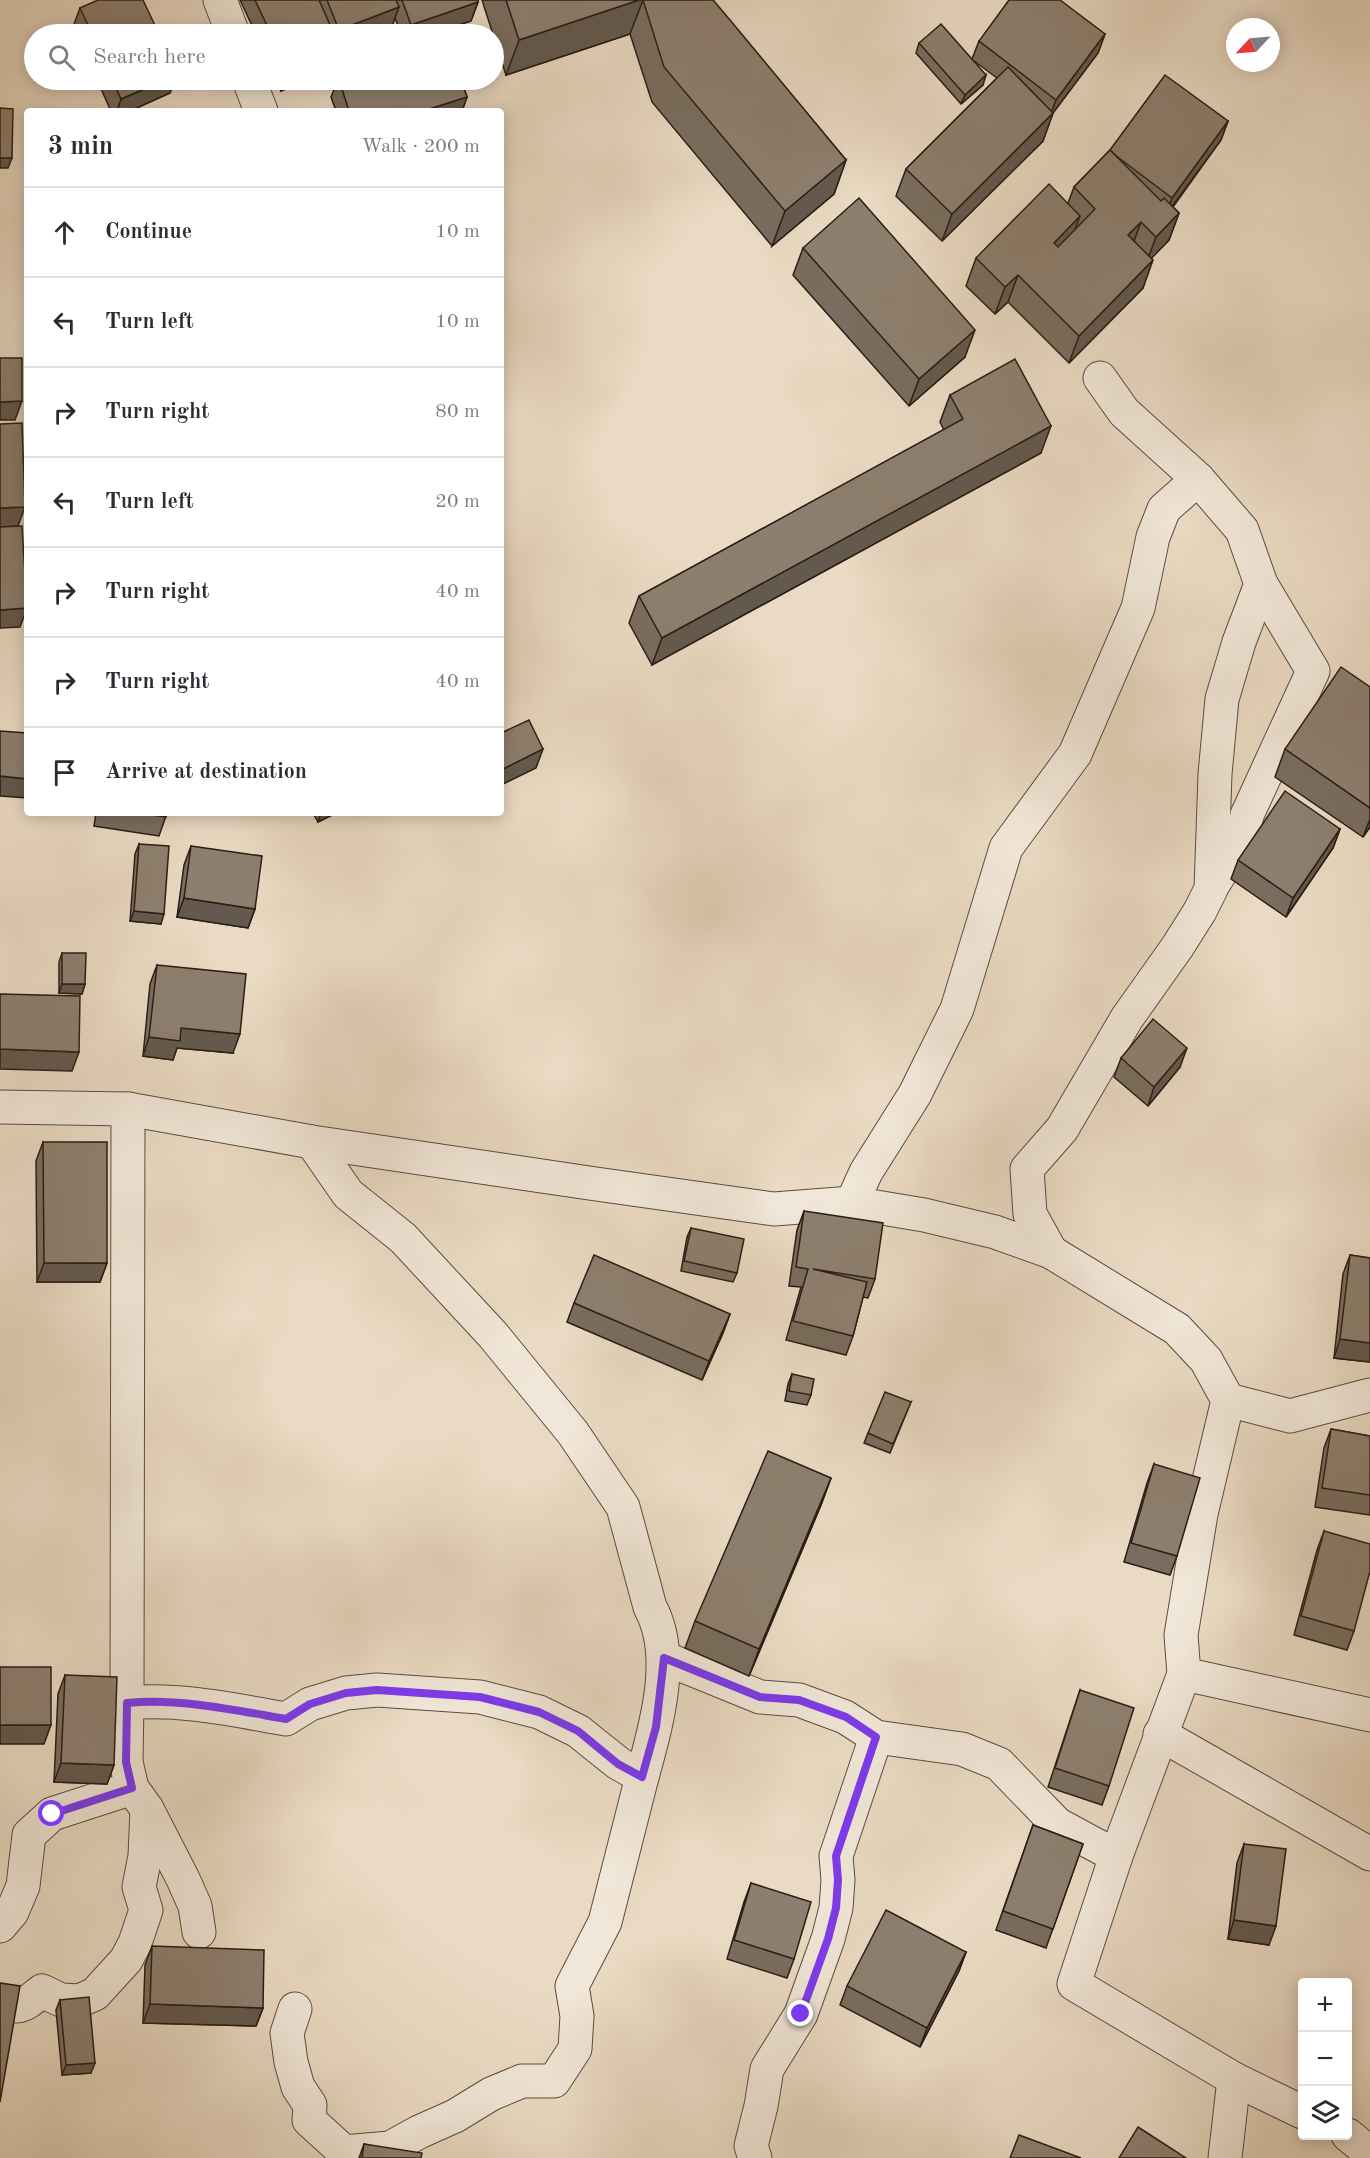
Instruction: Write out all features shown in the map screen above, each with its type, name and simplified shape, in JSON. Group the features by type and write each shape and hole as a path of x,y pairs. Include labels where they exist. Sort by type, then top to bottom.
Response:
{"street":[{"path":"220,0 229,24"},
{"path":"253,90 260,108"},
{"path":"1052,1252 1030,1214 1026,1169 1062,1129 1126,1018 1178,946 1242,839 1247,815 1313,671 1261,584 1242,530 1198,479 1124,412 1100,378"},
{"path":"852,1203 866,1172 915,1094 957,1009 1006,848 1075,754 1138,608 1153,537 1164,509 1198,479"},
{"path":"1211,888 1215,774 1222,699 1239,642 1261,584"},
{"path":"0,1107 128,1109 312,1142 774,1209 852,1203 924,1215 994,1232 1052,1252 1177,1329 1206,1360 1228,1400 1201,1514 1181,1635 1184,1674 1116,1856 1074,1984 1234,2079 1298,2110"},
{"path":"128,1109 126,1762 139,1799 195,1906 199,1932"},
{"path":"295,2009 287,2033 291,2062 298,2087 310,2105 309,2120 343,2155 390,2148 455,2116 491,2094 522,2081 554,2081 574,2049 578,2016 572,1986 605,1922 656,1727 664,1658 656,1619 650,1607 623,1507 573,1432 493,1335 403,1238 348,1194 312,1142"},
{"path":"1228,1400 1290,1416 1370,1395"},
{"path":"664,1658 760,1697 799,1700 846,1717 876,1737 962,1749 999,1764 1057,1824 1116,1856"},
{"path":"1184,1674 1370,1715"},
{"path":"127,1703 152,1701 227,1707 286,1719 310,1704 346,1693 377,1690 480,1697 539,1712 578,1731 618,1764 642,1777"},
{"path":"1160,1734 1370,1854"},
{"path":"755,2158 751,2146 767,2069 801,2014 828,1939 836,1908 838,1880 836,1856 876,1737"},
{"path":"0,1926 12,1912 23,1886 29,1835 52,1814 139,1799"},
{"path":"0,2002 12,2007 24,2006 42,1992 61,2000 80,2001 95,1994 126,1960 135,1943 146,1910 140,1887 145,1856 139,1799"},
{"path":"1225,2158 1234,2079"},
{"path":"1352,2139 1370,2153"}],"building":[{"path":"98,0 143,0 154,24 87,24 80,8"},
{"path":"255,0 319,0 330,24 266,24"},
{"path":"327,0 396,0 399,7 355,24 337,24"},
{"path":"402,0 478,0 478,2 411,24"},
{"path":"506,0 639,0 519,40"},
{"path":"643,0 713,0 846,160 785,211 664,67"},
{"path":"1009,0 1060,0 1105,34 1056,100 979,41"},
{"path":"941,24 986,75 965,95 919,43"},
{"path":"1008,67 1053,113 952,214 906,169"},
{"path":"1165,75 1228,121 1172,198 1110,150"},
{"path":"117,90 142,90 121,99"},
{"path":"342,90 465,90 467,97 432,108 348,108"},
{"path":"0,108 13,109 12,158 0,158"},
{"path":"1110,150 1161,201 1164,198 1179,213 1156,237 1141,222 1128,235 1153,260 1079,336 1018,275 1005,287 976,258 1049,184 1080,216 1054,243 1058,247 1095,209 1074,187"},
{"path":"859,198 975,330 919,379 803,248"},
{"path":"0,358 22,358 22,401 0,402"},
{"path":"1015,359 1051,426 662,638 639,596 963,419 950,395"},
{"path":"22,423 24,507 0,508 0,424"},
{"path":"22,526 24,608 0,610 0,527"},
{"path":"1341,667 1370,687 1370,808 1285,749"},
{"path":"529,720 543,749 504,768 504,732"},
{"path":"0,731 24,733 24,779 0,776"},
{"path":"1285,791 1340,829 1293,898 1238,860"},
{"path":"139,844 169,846 164,914 134,911"},
{"path":"191,846 262,856 255,909 184,898"},
{"path":"62,953 86,953 85,984 62,984"},
{"path":"157,965 246,974 240,1034 181,1028 180,1041 149,1037"},
{"path":"0,994 80,996 79,1052 0,1049"},
{"path":"1153,1019 1187,1048 1154,1087 1121,1058"},
{"path":"43,1142 107,1142 107,1263 44,1263"},
{"path":"804,1211 883,1223 875,1279 813,1269 867,1282 853,1336 793,1321 808,1269 796,1267"},
{"path":"691,1228 744,1239 737,1273 684,1261"},
{"path":"594,1255 730,1314 709,1361 574,1303"},
{"path":"1350,1255 1370,1258 1370,1343 1340,1339"},
{"path":"792,1374 814,1379 811,1395 789,1391"},
{"path":"885,1392 911,1402 893,1444 868,1433"},
{"path":"1331,1429 1370,1436 1370,1495 1322,1488"},
{"path":"768,1451 831,1478 759,1649 695,1621"},
{"path":"1154,1464 1200,1478 1177,1556 1131,1543"},
{"path":"1324,1531 1370,1544 1370,1571 1354,1631 1301,1616"},
{"path":"0,1667 51,1667 51,1725 0,1725"},
{"path":"65,1675 117,1677 114,1765 61,1763"},
{"path":"1080,1690 1134,1708 1109,1786 1055,1768"},
{"path":"1033,1825 1083,1844 1053,1929 1003,1911"},
{"path":"1244,1844 1286,1849 1276,1926 1234,1920"},
{"path":"751,1883 811,1902 794,1959 734,1940"},
{"path":"886,1910 966,1952 927,2028 847,1986"},
{"path":"152,1946 264,1950 263,2008 150,2004"},
{"path":"0,1983 20,1986 0,2102"},
{"path":"89,1997 95,2063 66,2065 60,2000"},
{"path":"1138,2127 1186,2158 1119,2158"},
{"path":"1019,2135 1081,2158 1010,2158"},
{"path":"364,2144 422,2153 421,2158 362,2158"}],"route":[{"path":"52,1814 132,1788 126,1762 127,1703 152,1701 227,1707 286,1719 310,1704 346,1693 377,1690 480,1697 539,1712 578,1731 618,1764 642,1777 656,1727 664,1658 760,1697 799,1700 846,1717 876,1737 836,1856 838,1880 836,1908 828,1939 801,2014"}]}
